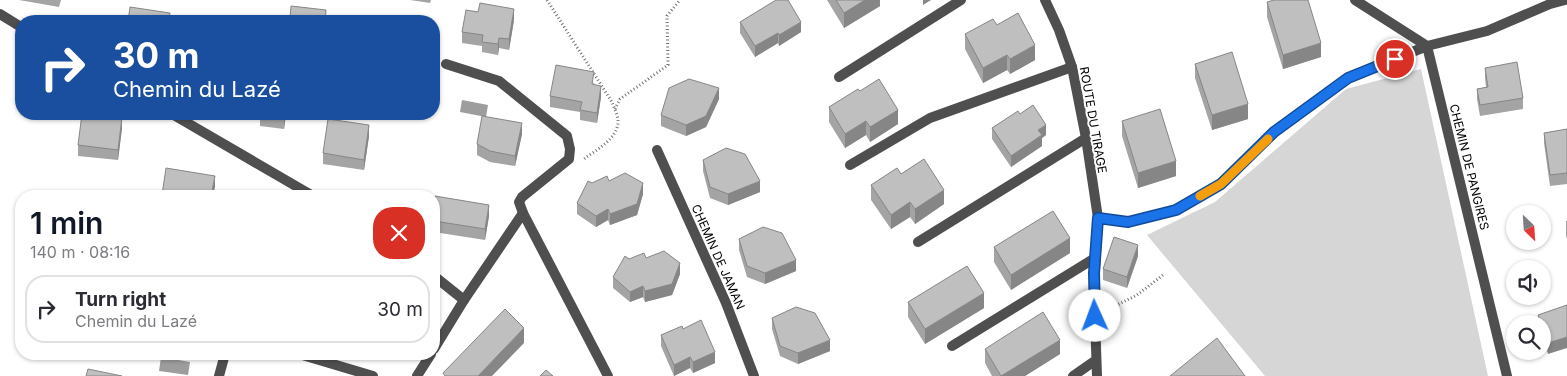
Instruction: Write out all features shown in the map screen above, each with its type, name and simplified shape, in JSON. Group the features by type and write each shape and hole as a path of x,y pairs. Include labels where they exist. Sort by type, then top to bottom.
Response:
{"street":[{"path":"839,77 961,0"},
{"name":"ROUTE DU TIRAGE","path":"1046,0 1072,66 1086,138 1098,218 1095,258 1097,376"},
{"path":"1355,0 1427,46"},
{"path":"1098,218 1128,222 1176,210 1221,184 1274,132 1348,78 1427,46 1487,31 1550,4 1565,0"},
{"path":"0,14 15,23"},
{"name":"CHEMIN DE PANGIRES","path":"1427,46 1508,376"},
{"path":"446,64 499,81 567,136 570,149 569,159 522,197 520,208 608,376"},
{"path":"850,165 930,118 1072,66"},
{"path":"182,120 303,190"},
{"path":"918,242 1086,138"},
{"name":"CHEMIN DE JAMAN","path":"657,150 726,303 754,376"},
{"path":"440,339 523,213"},
{"path":"952,346 1095,258"},
{"path":"440,281 464,300"},
{"path":"219,376 223,360"},
{"path":"319,360 373,376"},
{"path":"417,376 427,360"},
{"path":"1073,376 1096,360"}],"path":[{"path":"547,0 612,102 618,121 616,130 610,139 580,162"},
{"path":"615,109 620,99 668,65 667,16 680,0"},
{"path":"1095,316 1137,295 1163,275"}],"shaded area":[{"path":"1421,69 1488,376 1265,376 1147,235 1215,202 1346,89"},
{"path":"462,100 488,105 486,117 460,112"},
{"path":"161,360 190,362 188,375 159,371"}],"building":[{"path":"776,0 788,0 801,22 755,46 740,22"},
{"path":"836,0 865,0 844,13"},
{"path":"1274,0 1308,0 1321,43 1283,55 1267,2"},
{"path":"480,3 514,9 509,39 499,38 498,44 482,42 483,35 462,32 466,10 478,12"},
{"path":"291,6 326,10 326,15 290,15"},
{"path":"130,7 170,13 170,15 129,15"},
{"path":"1018,13 1035,45 1010,59 1007,55 983,68 965,34 993,19 997,25"},
{"path":"1232,52 1248,104 1212,115 1195,64"},
{"path":"1517,62 1523,98 1480,105 1477,89 1488,87 1485,68"},
{"path":"556,65 594,72 592,84 601,86 597,113 580,110 582,102 550,96"},
{"path":"689,79 719,88 706,116 686,125 661,115 669,88"},
{"path":"879,79 898,110 870,127 866,121 845,134 829,107 858,89 860,91"},
{"path":"1033,105 1046,125 1038,130 1042,135 1011,156 992,128 1018,111 1020,114"},
{"path":"1160,109 1176,161 1138,173 1122,121"},
{"path":"482,116 522,123 515,156 490,151 477,144"},
{"path":"81,120 122,120 118,150 78,145"},
{"path":"328,120 369,125 364,160 323,153"},
{"path":"1567,129 1567,173 1550,175 1544,133"},
{"path":"726,148 745,154 760,181 728,194 710,187 703,160"},
{"path":"924,159 944,190 915,209 910,202 891,215 871,185 897,168 901,174"},
{"path":"166,168 215,176 212,190 163,190"},
{"path":"625,173 643,183 637,204 610,214 608,209 596,216 577,203 588,181 592,183 607,176 609,181"},
{"path":"440,197 489,205 485,229 440,222"},
{"path":"1053,211 1070,238 1011,275 994,247"},
{"path":"763,227 782,233 796,260 765,273 747,266 739,239"},
{"path":"1114,237 1138,245 1127,277 1103,269"},
{"path":"664,251 680,263 672,284 645,291 643,286 630,292 613,277 625,256 629,259 644,253 646,258"},
{"path":"967,266 984,293 925,329 908,302"},
{"path":"1567,305 1567,337 1551,342 1551,315 1538,315"},
{"path":"796,307 815,313 830,340 798,353 780,346 772,318"},
{"path":"505,309 524,328 478,376 445,376 443,373"},
{"path":"1043,312 1060,340 1001,376 985,349"},
{"path":"701,320 715,352 693,362 690,357 674,365 661,335 682,326 683,329"},
{"path":"1217,338 1245,376 1170,376"},
{"path":"88,369 122,376 86,376"},
{"path":"546,370 553,376 540,376"}],"slow traffic":[{"path":"1200,196 1221,184 1268,139"}],"route":[{"path":"1095,316 1094,273 1098,218 1128,222 1176,210 1221,184 1274,132 1348,78 1395,59"}]}
